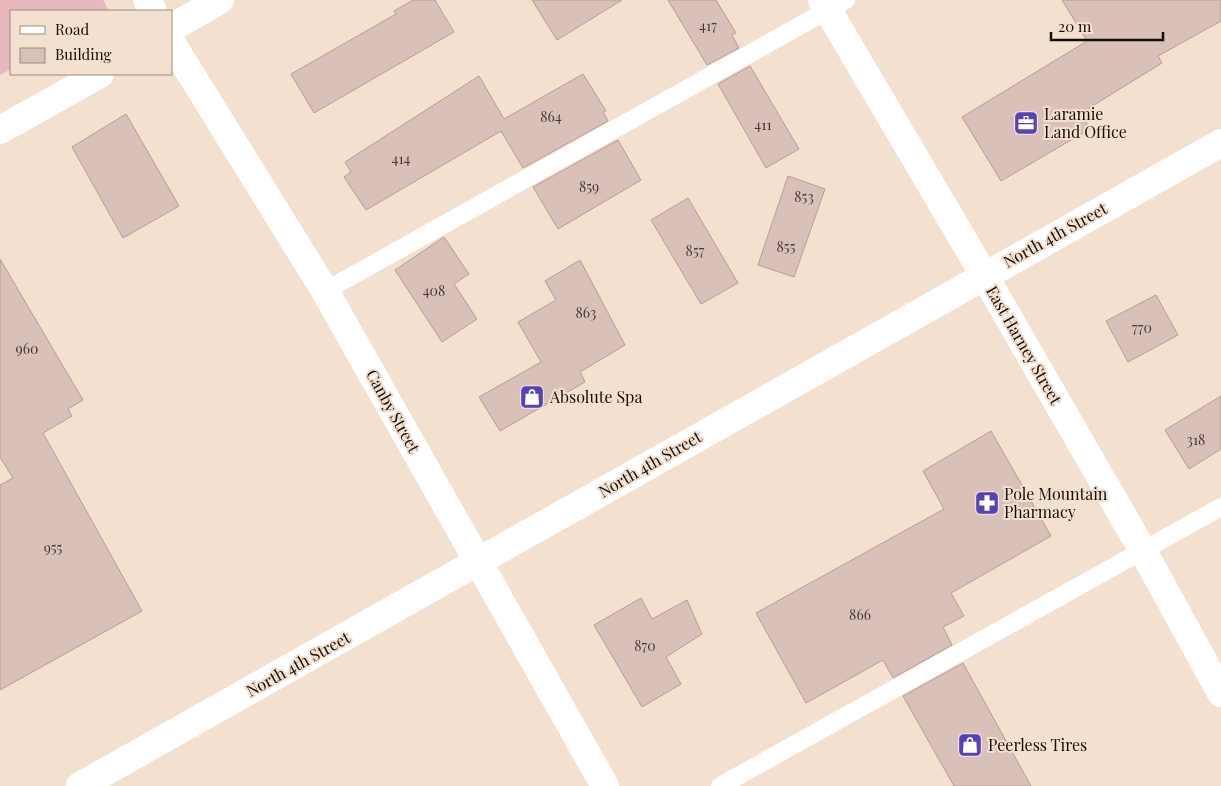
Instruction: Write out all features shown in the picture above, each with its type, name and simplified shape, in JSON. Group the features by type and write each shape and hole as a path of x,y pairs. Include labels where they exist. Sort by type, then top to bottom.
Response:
{"street":[{"path":"172,27 220,0"},
{"name":"East Harney Street","path":"832,3 984,274 1143,551 1221,694"},
{"name":"Canby Street","path":"172,44 325,290 605,786"},
{"path":"0,130 98,75"},
{"name":"North 4th Street","path":"80,786 984,274 1221,143"}],"lane":[{"path":"325,290 832,3"},
{"path":"720,786 1221,507"}],"shaded area":[{"path":"0,0 103,0 108,10 10,10 10,70 0,75"}],"building":[{"path":"413,0 435,0 454,32 314,113 291,74 396,14 394,11"},
{"path":"532,0 622,0 557,40"},
{"path":"668,0 716,0 736,33 732,35 739,48 707,65"},
{"path":"1062,0 1221,0 1221,21 1158,56 1162,63 1081,113 1090,129 1001,181 962,117 1087,41"},
{"path":"750,66 799,149 766,168 718,84"},
{"path":"583,74 606,111 603,112 608,121 523,168 501,131 366,210 344,177 351,172 345,162 479,76 504,119"},
{"path":"126,114 179,206 123,238 72,147"},
{"path":"618,140 641,180 558,229 533,187"},
{"path":"788,176 825,189 794,277 758,265"},
{"path":"688,198 738,283 701,304 651,220"},
{"path":"444,237 469,274 454,284 477,319 442,342 395,270"},
{"path":"0,259 83,400 68,409 72,416 43,433 142,611 0,690 0,485 13,478 0,457"},
{"path":"580,260 625,345 580,372 585,382 500,431 479,397 541,362 518,322 556,300 545,281"},
{"path":"1156,295 1178,335 1128,362 1106,321"},
{"path":"1221,396 1221,449 1189,469 1165,430"},
{"path":"991,431 1051,536 951,593 964,616 943,627 952,645 893,678 883,660 806,703 756,613 944,509 923,471"},
{"path":"641,598 652,619 687,600 702,634 666,657 681,684 642,707 594,625"},
{"name":"Peerless Tires","path":"963,663 1031,786 954,786 903,696"}],"place":[{"name":"Laramie Land Office","path":"1026,123"},
{"name":"Absolute Spa","path":"532,397"},
{"name":"Pole Mountain Pharmacy","path":"987,503"},
{"name":"Peerless Tires","path":"970,745"}]}
